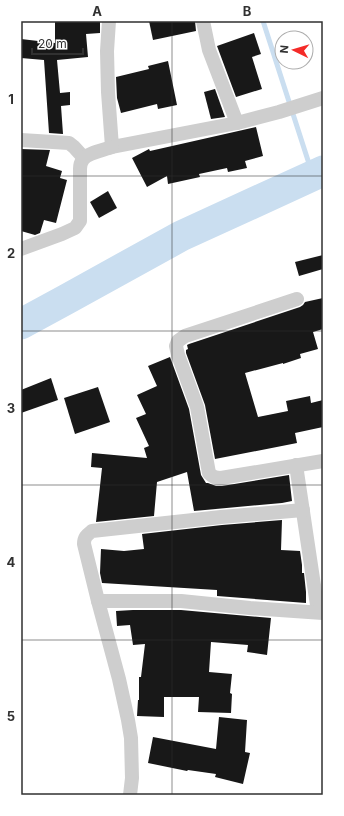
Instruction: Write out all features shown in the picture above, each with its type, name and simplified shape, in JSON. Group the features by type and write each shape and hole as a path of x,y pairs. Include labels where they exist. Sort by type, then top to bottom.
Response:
{"street":[{"path":"109,21 107,51 112,148"},
{"path":"203,21 209,50 237,123"},
{"path":"21,249 75,228 80,221 80,168 84,158 90,155 112,148 237,123 323,98"},
{"path":"21,140 69,143 84,158"},
{"path":"297,299 184,336 178,341 176,346 197,407 209,473 212,476 215,478 220,478 323,461"},
{"path":"98,601 182,601 250,608 321,612 296,465"},
{"path":"130,795 132,778 131,738 120,680 98,601 84,539 92,531 303,510"}],"building":[{"path":"55,21 100,21 100,33 86,34 88,57 57,60 60,93 70,92 70,105 61,106 63,134 49,133 44,60 21,58 21,39 55,43"},
{"path":"149,21 195,21 196,31 153,40"},
{"path":"254,33 261,54 252,57 262,89 236,97 217,46"},
{"path":"168,61 177,105 158,109 157,104 121,113 117,98 116,77 149,69 148,66"},
{"path":"215,89 225,117 211,119 204,92"},
{"path":"256,127 263,156 245,161 247,168 228,172 227,168 199,174 200,177 168,184 167,176 147,187 132,158 149,149 150,151"},
{"path":"21,149 50,150 46,166 62,171 60,178 67,180 56,223 44,220 40,233 35,235 21,231"},
{"path":"108,191 117,208 99,218 90,202"},
{"path":"323,255 323,269 299,276 295,262"},
{"path":"323,298 323,329 313,332 318,349 300,354 301,358 283,364 245,373 258,417 288,411 286,401 310,396 311,403 323,400 323,427 295,433 297,443 215,459 205,405 186,353 186,350 188,349 187,345 300,307 305,302"},
{"path":"170,357 189,409 201,475 206,483 222,486 289,475 292,501 194,511 187,472 157,482 154,516 96,522 102,468 91,467 92,453 147,458 144,448 149,446 136,418 146,414 137,395 157,386 148,366"},
{"path":"51,378 58,400 21,413 21,390"},
{"path":"98,387 110,422 75,434 64,398"},
{"path":"282,520 281,550 300,551 302,573 304,573 306,603 217,596 217,590 102,583 100,573 101,549 124,551 144,549 142,534"},
{"path":"181,610 271,618 267,655 247,652 248,645 211,642 209,672 232,674 230,693 232,694 231,713 198,712 199,697 164,697 164,717 137,716 139,677 141,677 145,644 133,645 130,625 117,626 116,611"},
{"path":"219,717 247,720 245,752 250,753 243,784 215,777 216,774 187,771 148,763 153,737 216,749"}],"waterway":[{"path":"263,21 313,176"},
{"path":"21,324 181,236 323,171"}]}
